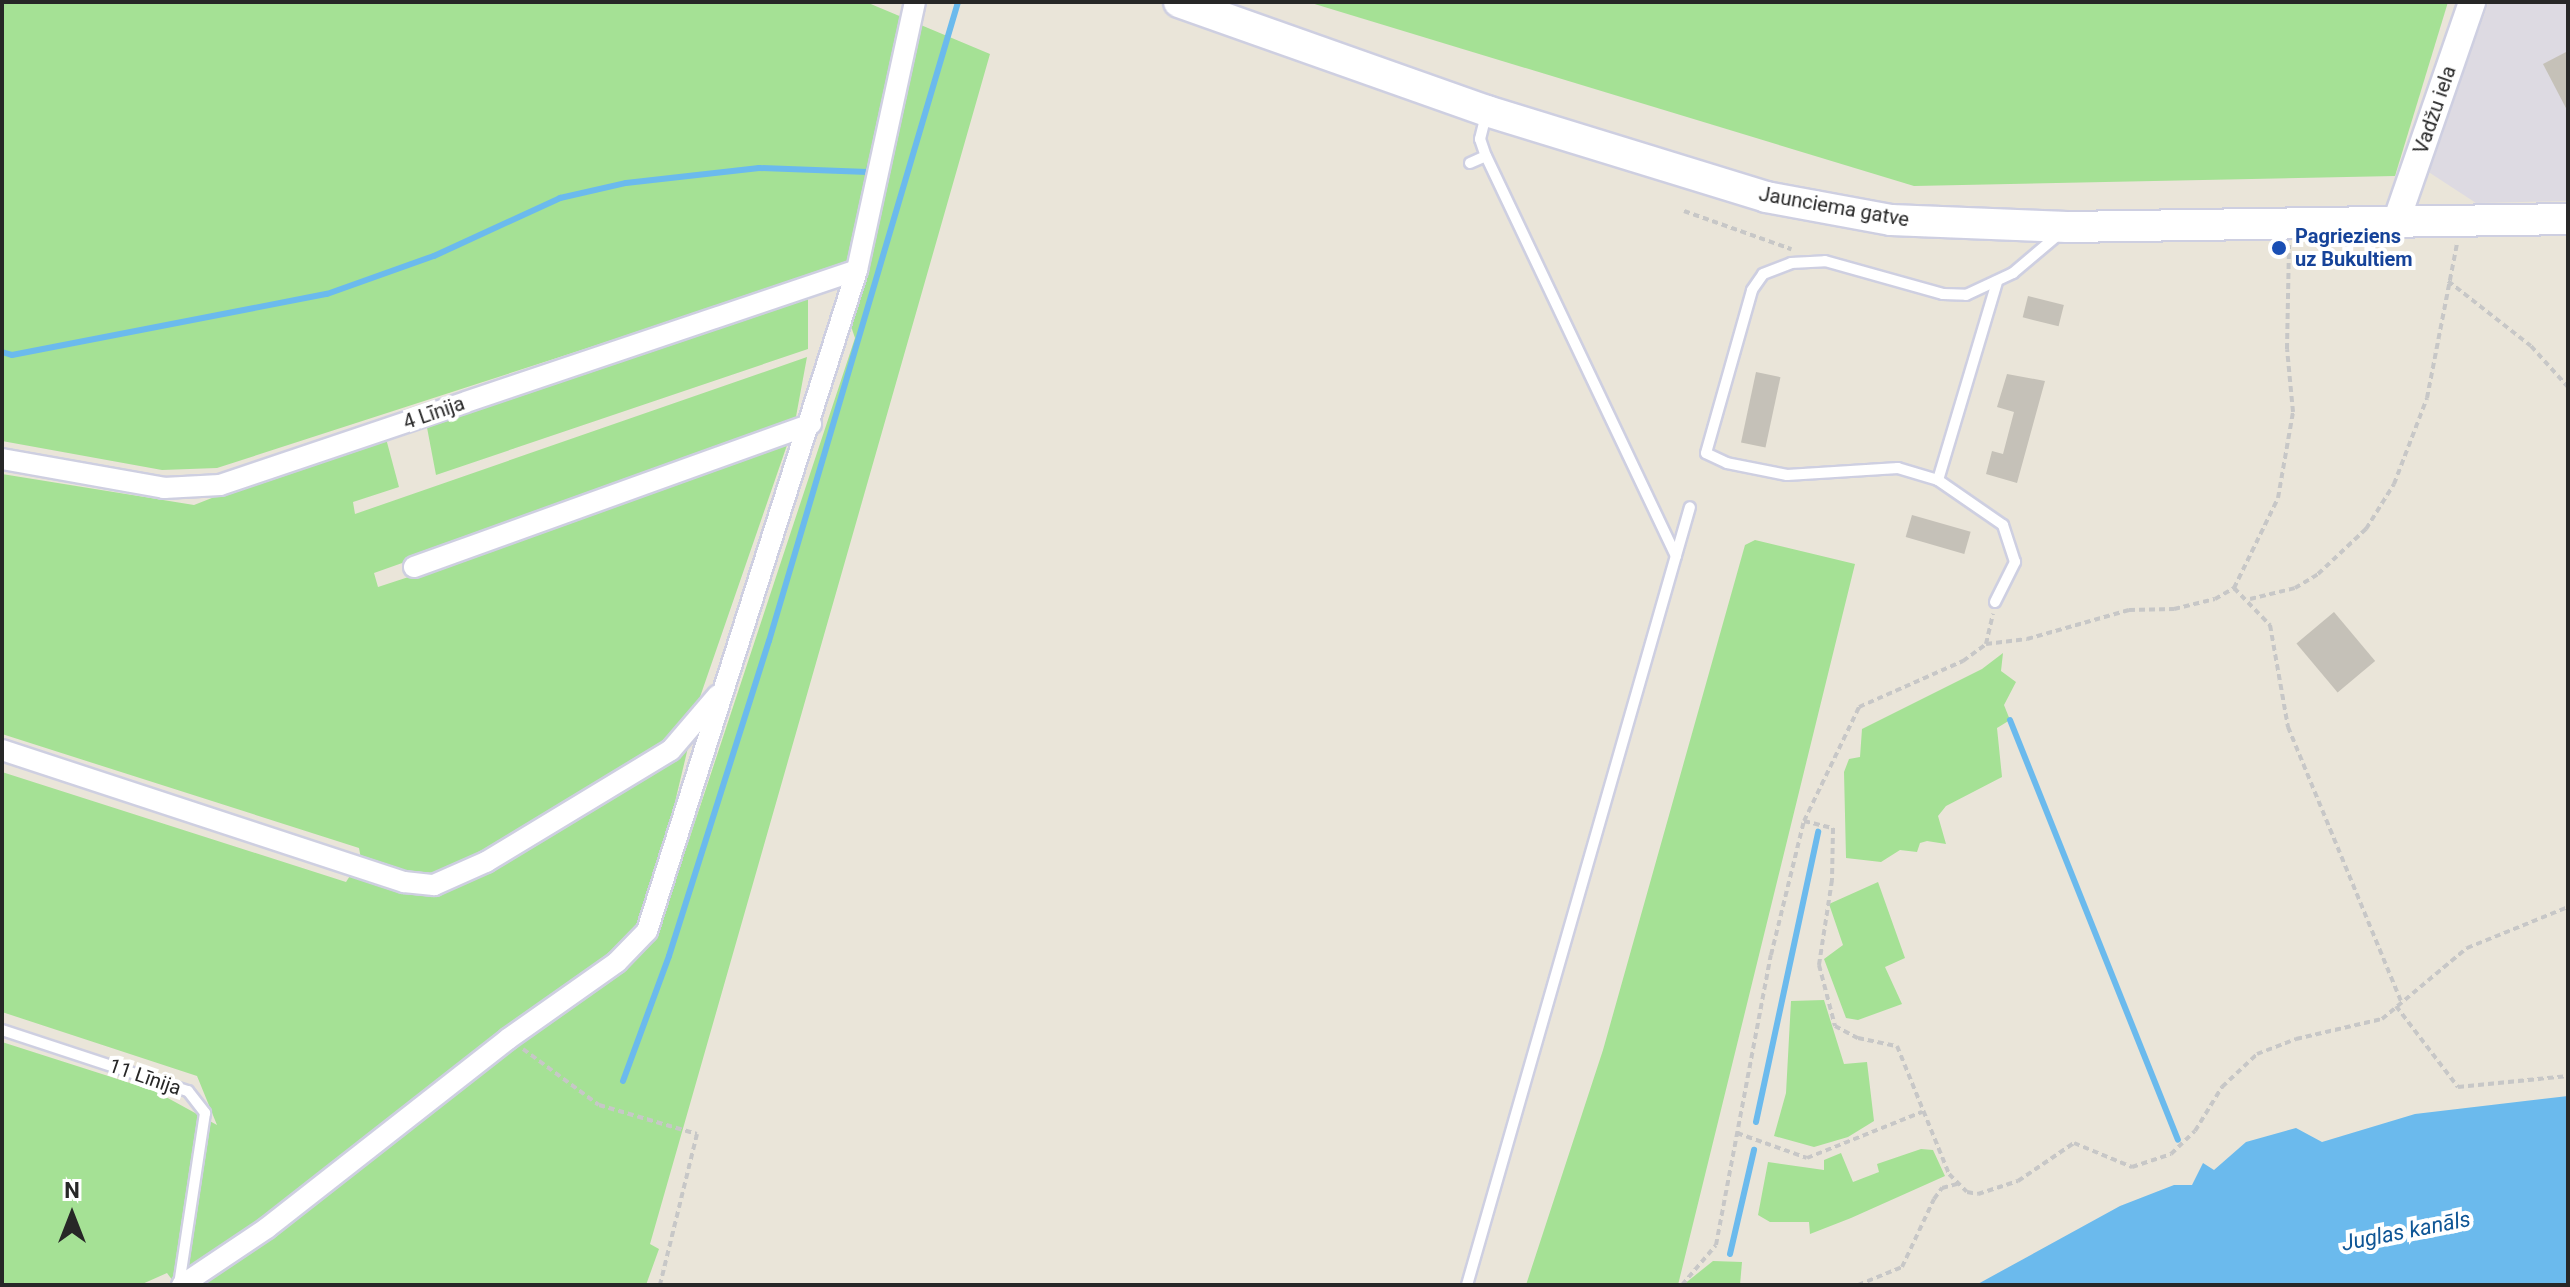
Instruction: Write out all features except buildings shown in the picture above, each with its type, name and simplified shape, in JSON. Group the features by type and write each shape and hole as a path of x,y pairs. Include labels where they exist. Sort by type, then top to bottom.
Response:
{"main road":[{"name":"Jaunciema gatve","path":"1179,2 1487,111 1766,197 1891,220 2067,227 2397,219 2568,219"}],"street":[{"path":"181,1285 267,1228 508,1039 617,962 647,931 811,424 857,270 915,2"},
{"name":"Vadžu iela","path":"2397,219 2472,2"},
{"name":"4 Līnija","path":"2,459 164,488 220,485 857,270"},
{"path":"414,567 811,424"},
{"path":"2,750 404,882 434,885 486,862 671,750 723,689"}],"lane":[{"path":"1487,111 1480,139 1486,156 1676,556"},
{"path":"1470,163 1486,156"},
{"path":"1995,602 2015,562 2003,525 1938,480 1898,468 1787,475 1727,463 1706,453 1752,290 1763,274 1791,263 1825,261 1943,294 1966,295 1997,282 2067,227"},
{"path":"1938,480 1997,282"},
{"path":"1467,1285 1690,507"},
{"name":"11 Līnija","path":"2,1030 188,1091 205,1113 181,1285"}],"path":[{"path":"1684,211 1825,261"},
{"path":"2250,599 2295,588 2366,529 2394,484 2427,398 2448,281 2463,219"},
{"path":"1682,1285 1685,1276 1716,1245 1771,955 1804,821 1859,707 1963,661 1986,644 2027,639 2129,610 2174,609 2215,599 2234,588 2278,498 2293,412 2286,311 2291,222"},
{"path":"2448,281 2531,346 2568,387"},
{"path":"2234,588 2250,599 2270,625 2288,727 2401,1001"},
{"path":"1986,644 1995,602"},
{"path":"1804,821 1833,828 1832,880 1819,965 1835,1026 1858,1038 1897,1046 1922,1112 1957,1184 1967,1192 1989,1193 2018,1181 2074,1143 2113,1162 2148,1165 2182,1144 2222,1087 2257,1054 2382,1019 2467,948 2568,907"},
{"path":"2396,1006 2458,1087 2568,1076"},
{"path":"508,1039 599,1105 697,1134 660,1285"},
{"path":"1737,1133 1807,1158 1922,1112"},
{"path":"1858,1285 1902,1267 1934,1199 1942,1188 1957,1184"}],"shaded area":[{"path":"2489,2 2568,2 2568,201 2476,203 2427,171"}],"green space":[{"path":"2,2 866,2 990,54 650,1244 659,1249 646,1285 176,1285 167,1273 140,1285 2,1285 2,1042 155,1091 217,1125 197,1076 2,1012 2,772 346,882 361,859 359,848 2,734 2,474 194,505 384,431 399,487 353,502 355,514 807,357 795,422 700,697 651,903 687,846 855,338 837,285 808,292 808,349 436,475 425,417 737,313 733,301 217,468 162,470 2,441","holes":["574,502 436,568 378,587 374,573"]},
{"path":"1308,2 2448,2 2395,176 1914,186"},
{"path":"1755,540 1855,564 1678,1285 1526,1285 1603,1050 1745,545"},
{"path":"2003,653 2001,671 2016,682 2004,705 2010,720 1997,728 2002,777 1946,806 1938,816 1946,844 1927,841 1920,843 1917,852 1900,850 1881,862 1846,858 1844,772 1849,759 1860,757 1862,729 1982,669"},
{"path":"1878,882 1905,958 1885,967 1902,1004 1858,1020 1846,1018 1824,959 1843,945 1829,904"},
{"path":"1824,1000 1844,1064 1867,1062 1874,1121 1848,1137 1814,1147 1774,1136 1786,1093 1791,1001"},
{"path":"1921,1149 1933,1150 1945,1176 1851,1218 1810,1234 1809,1222 1770,1222 1758,1215 1768,1162 1824,1170 1824,1160 1841,1153 1853,1182 1879,1172 1877,1164"},
{"path":"1713,1261 1742,1262 1740,1285 1683,1285"}],"water":[{"name":"Juglas kanāls","path":"2568,1096 2568,1285 1976,1285 2120,1206 2174,1185 2192,1185 2203,1163 2214,1170 2246,1142 2296,1128 2322,1142 2415,1114"}],"waterway":[{"path":"623,1081 669,956 769,641 958,2"},
{"path":"2,352 12,355 327,294 434,256 560,198 626,183 759,168 868,172 870,166"},
{"path":"2010,720 2178,1140"},
{"path":"1756,1122 1818,832"},
{"path":"1730,1254 1754,1150"}],"place":[{"name":"Pagrieziens uz Bukultiem","path":"2279,248"}]}
